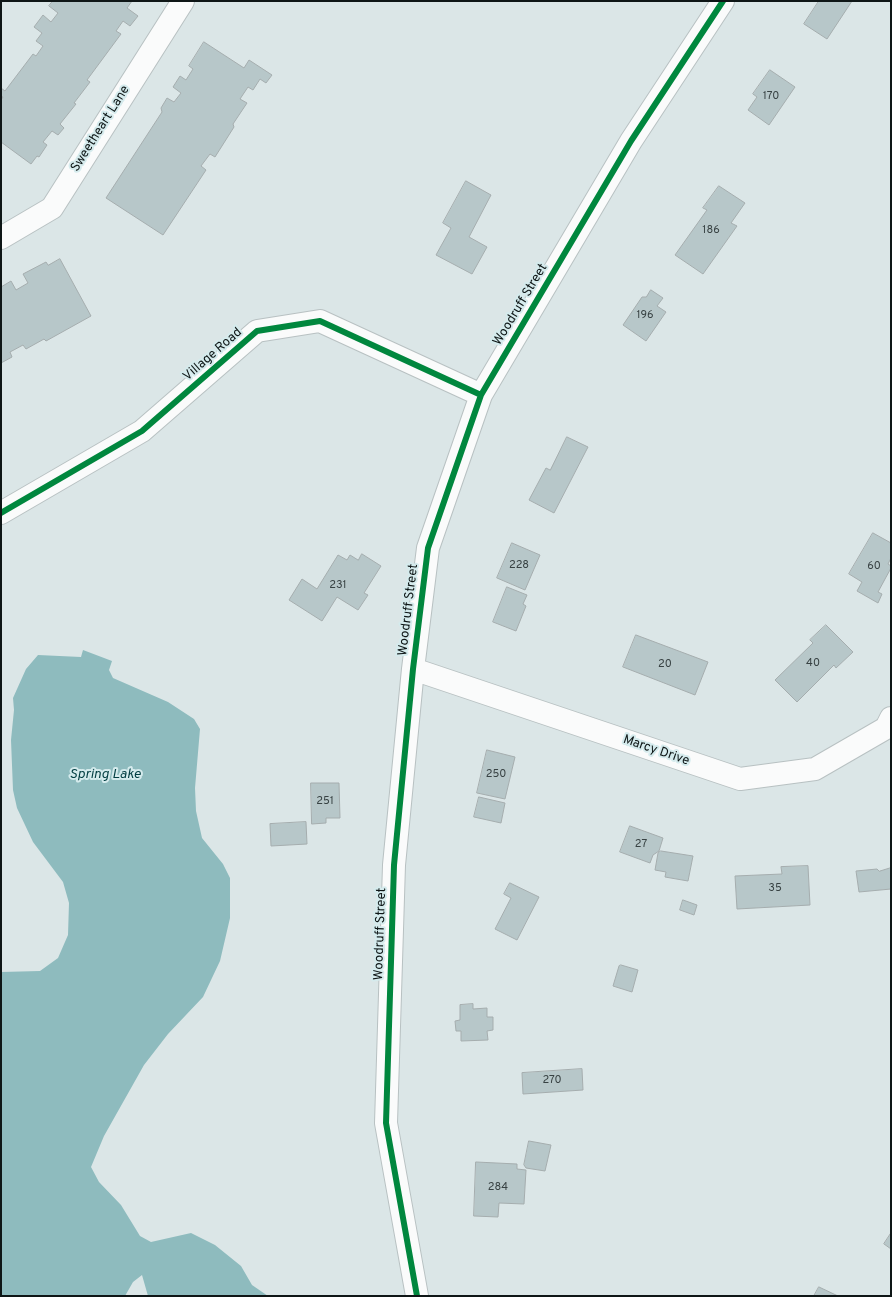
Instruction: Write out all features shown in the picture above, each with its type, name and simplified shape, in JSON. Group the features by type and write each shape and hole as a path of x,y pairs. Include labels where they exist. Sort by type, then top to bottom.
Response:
{"street":[{"name":"Sweetheart Lane","path":"1,238 52,208 182,1"},
{"name":"Woodruff Street","path":"417,1296 386,1123 394,865 413,669 428,548 480,395 631,141 724,1"},
{"name":"Village Road","path":"1,513 142,431 258,331 320,321 480,395"},
{"name":"Marcy Drive","path":"413,669 740,779 815,769 886,728 891,718"}],"water":[{"name":"Spring Lake","path":"83,650 112,661 109,670 113,678 168,702 194,719 200,729 195,788 196,811 202,838 223,864 230,878 230,918 220,961 203,997 168,1034 144,1065 104,1136 91,1167 99,1182 121,1205 140,1236 151,1242 191,1233 215,1245 241,1266 252,1285 268,1296 148,1296 142,1275 133,1282 125,1296 1,1296 1,972 40,971 58,958 68,935 69,903 63,882 33,842 17,808 13,790 11,740 14,710 13,698 26,669 38,655 81,657"}],"building":[{"path":"53,1 132,1 127,8 138,16 130,26 123,21 116,31 121,34 87,80 90,82 74,103 76,104 60,124 64,128 58,135 52,131 43,142 47,145 39,157 37,156 31,164 1,142 1,100 3,97 1,96 1,88 5,91 33,54 36,56 43,46 36,41 42,33 34,27 43,15 51,22 58,13 49,6"},
{"path":"819,1 852,1 827,39 804,24"},
{"path":"204,42 244,68 249,60 272,75 266,83 260,79 253,90 248,87 240,99 247,103 233,124 234,127 215,157 210,154 201,166 206,170 163,235 106,198 162,112 161,108 167,98 174,102 181,93 173,87 180,76 186,80 193,69 189,66"},
{"path":"770,70 795,87 769,125 748,110 757,97 753,94"},
{"path":"466,181 491,195 469,237 487,247 472,274 436,255 451,228 443,223"},
{"path":"719,186 745,203 731,223 737,226 703,274 675,255 707,210 703,208"},
{"path":"60,259 91,316 46,341 44,339 26,349 23,345 10,352 12,357 1,363 1,287 11,281 16,290 28,283 23,274 46,262 48,265"},
{"path":"651,290 663,298 657,306 666,312 646,341 623,325 642,297 646,297"},
{"path":"567,437 588,447 554,513 529,500 546,468 550,470"},
{"path":"873,533 891,543 891,558 888,564 891,568 878,592 882,594 878,603 857,591 862,582 849,574"},
{"path":"512,543 540,555 525,590 497,578"},
{"path":"362,554 381,566 364,593 368,595 358,610 337,597 322,621 289,600 302,579 317,589 338,555 347,560 350,555 358,560"},
{"path":"507,587 527,595 523,604 526,606 516,631 493,622"},
{"path":"826,625 853,652 836,668 834,665 797,702 775,680 813,643 810,640"},
{"path":"636,635 708,662 695,695 623,667"},
{"path":"487,750 515,757 505,799 477,793"},
{"path":"311,783 339,783 340,818 326,818 326,823 312,824"},
{"path":"479,797 505,803 501,823 474,817"},
{"path":"306,822 307,844 271,846 270,824"},
{"path":"630,826 663,838 659,851 653,855 650,863 620,852"},
{"path":"661,851 693,856 688,881 665,877 666,872 655,870 658,853"},
{"path":"808,866 810,905 737,909 735,876 782,874 781,867"},
{"path":"891,868 891,889 859,892 856,871 877,869 879,871"},
{"path":"510,883 539,897 517,940 495,929 511,898 504,894"},
{"path":"683,900 697,905 694,915 680,910"},
{"path":"621,965 638,970 632,992 613,986 619,966"},
{"path":"473,1004 473,1009 487,1008 487,1017 493,1017 493,1030 487,1031 488,1040 461,1041 461,1031 456,1031 455,1021 460,1020 460,1005"},
{"path":"582,1069 583,1090 523,1094 522,1073"},
{"path":"529,1141 551,1145 545,1171 526,1168 524,1165"},
{"path":"476,1162 517,1164 517,1169 526,1170 524,1204 499,1203 498,1217 474,1216"},
{"path":"891,1233 891,1249 884,1244"},
{"path":"819,1287 838,1296 814,1296"}],"cycle path":[{"path":"417,1296 386,1123 394,865 413,669 428,548 481,395 631,141 723,1"},
{"path":"1,513 142,431 257,331 320,321 481,395"}]}
